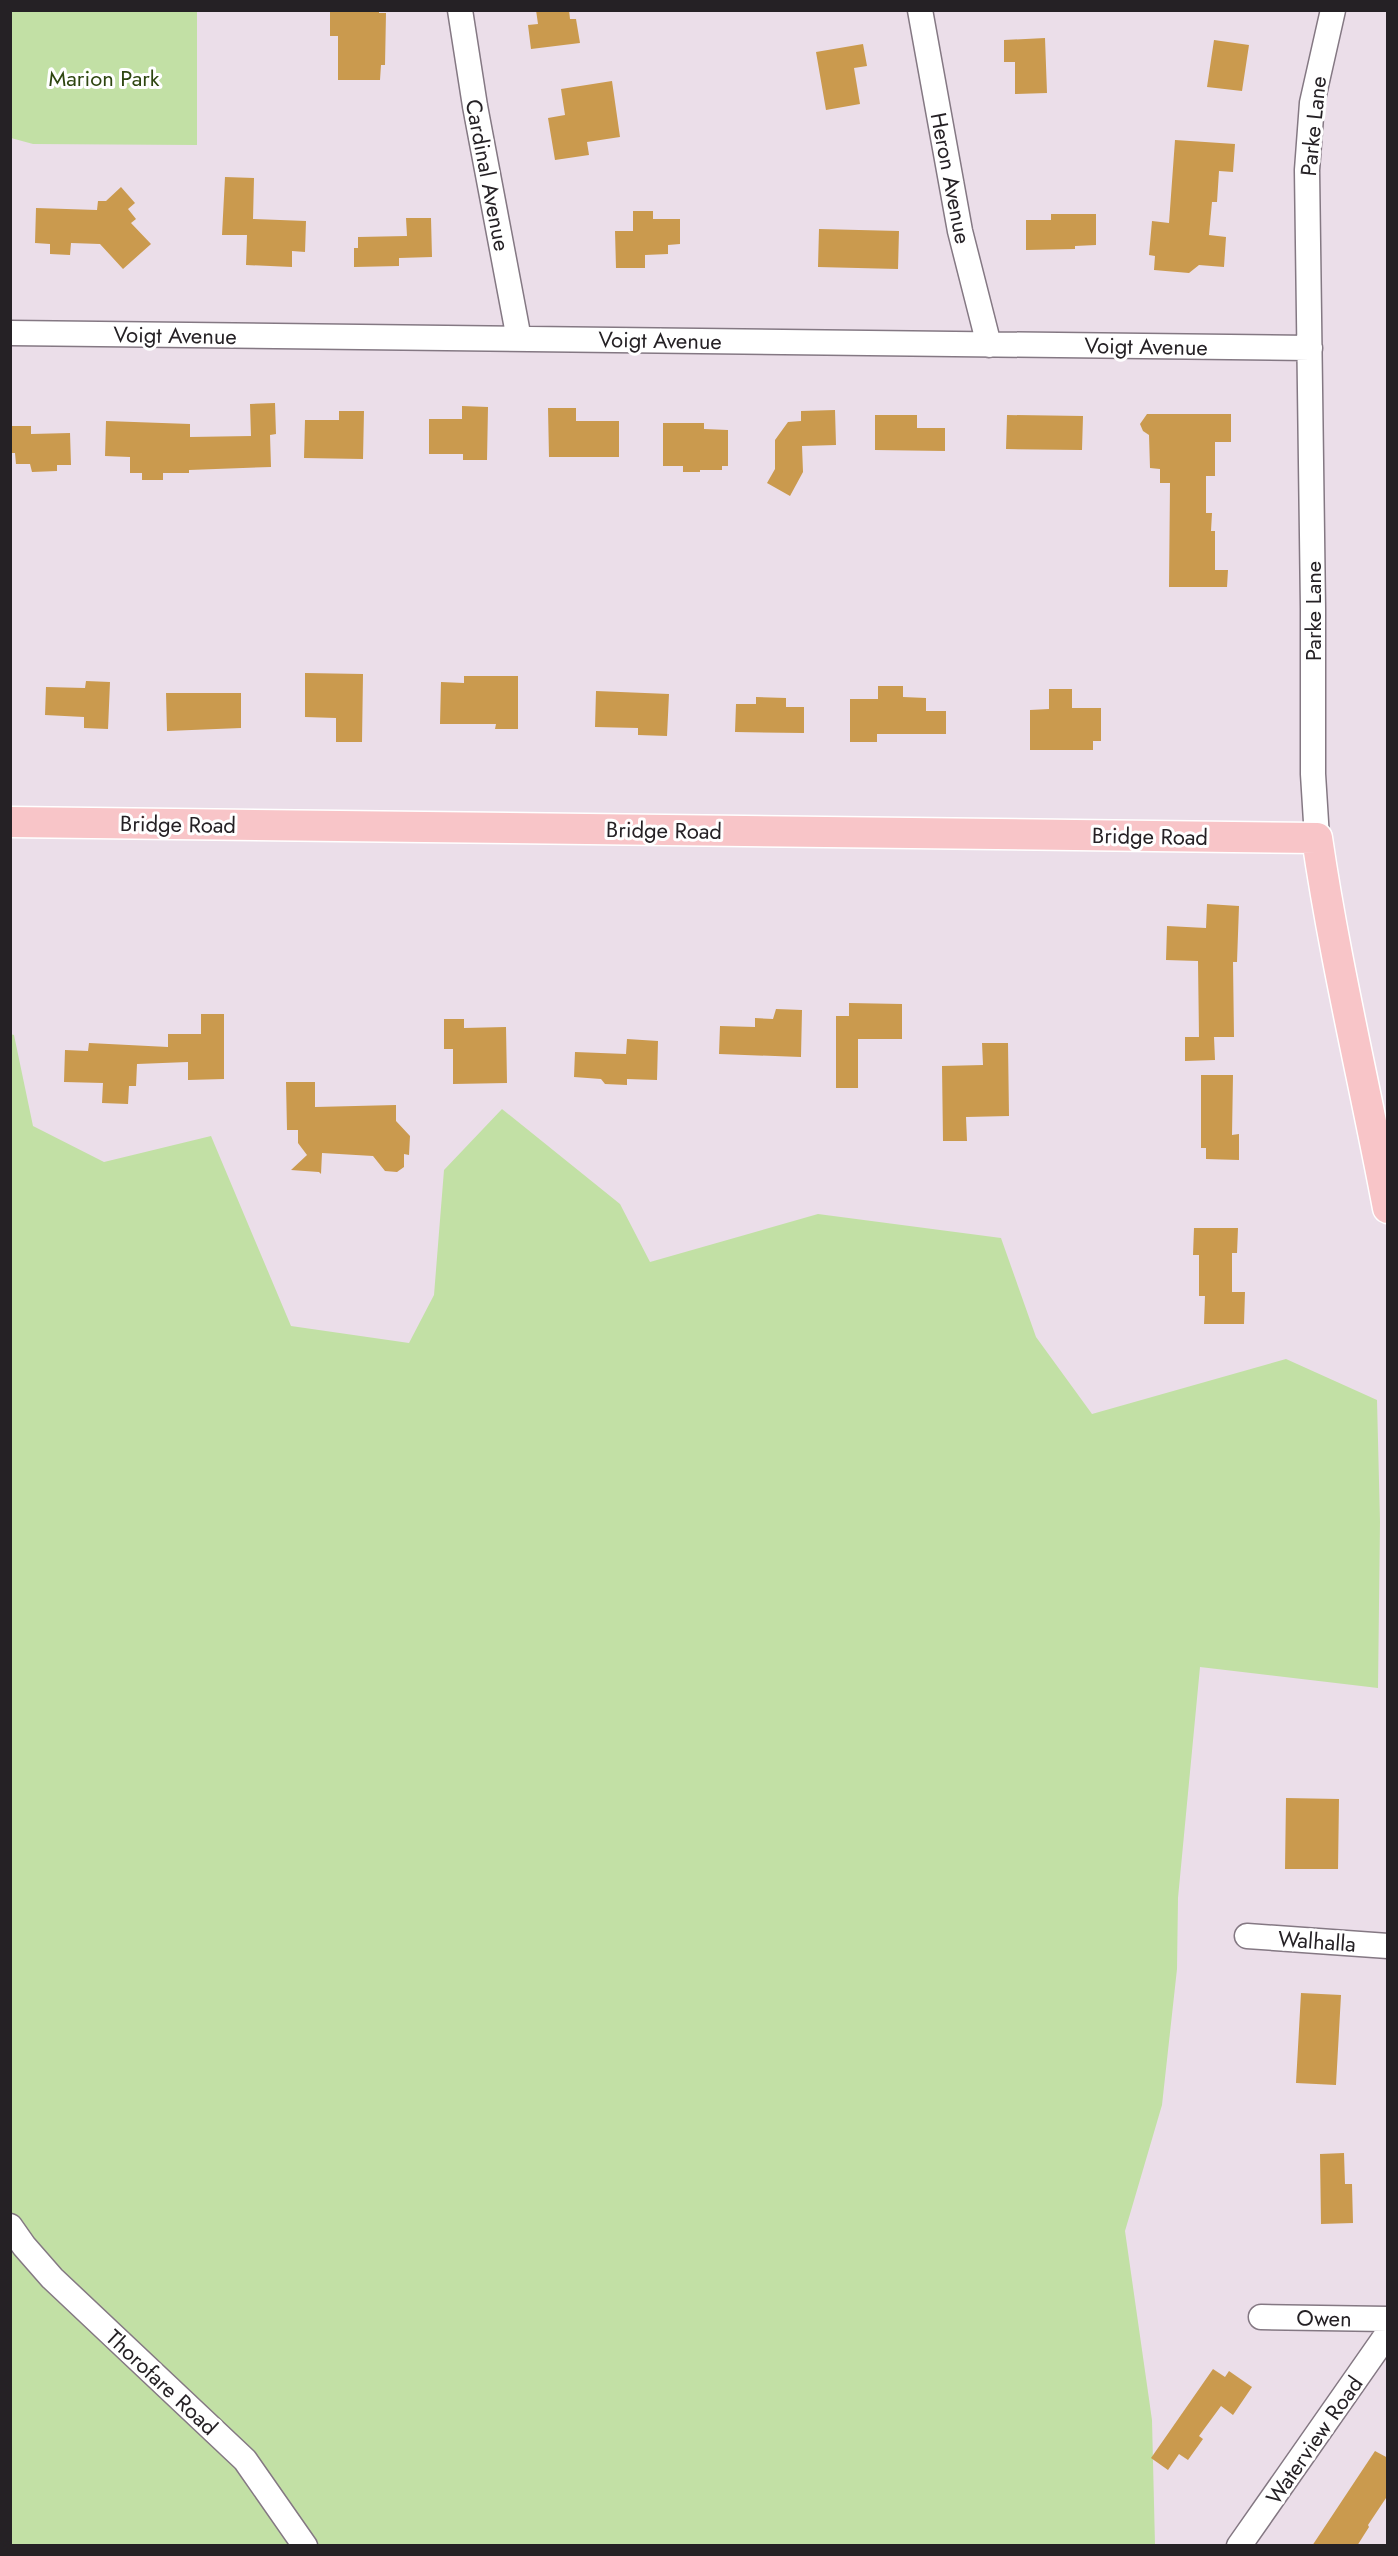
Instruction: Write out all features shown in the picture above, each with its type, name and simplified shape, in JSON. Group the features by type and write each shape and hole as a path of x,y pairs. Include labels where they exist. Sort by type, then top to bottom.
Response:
{"main road":[{"name":"Bridge Road","path":"10,822 1317,838"},
{"name":"Parke Lane","path":"1317,838 1325,896 1388,1208"}],"street":[{"name":"Cardinal Avenue","path":"460,10 475,106 519,339"},
{"name":"Heron Avenue","path":"920,10 954,203 989,345"},
{"name":"Parke Lane","path":"1317,838 1313,774 1311,348 1306,170 1314,92 1333,10"},
{"name":"Voigt Avenue","path":"10,333 1311,348"},
{"name":"Walhalla","path":"1247,1936 1388,1946"},
{"name":"Thorofare Road","path":"10,2226 52,2278 245,2460 305,2546"},
{"name":"Owen","path":"1261,2317 1388,2319"},
{"name":"Waterview Road","path":"1239,2546 1388,2333"}],"green space":[{"name":"Marion Park","path":"10,11 197,11 197,145 33,144 11,138"},
{"path":"10,1034 14,1035 33,1126 104,1162 211,1136 291,1326 409,1343 434,1295 444,1170 502,1109 620,1204 650,1262 818,1214 1001,1238 1036,1337 1092,1414 1286,1359 1377,1400 1380,1522 1378,1688 1200,1667 1178,1898 1177,1969 1162,2105 1125,2231 1152,2420 1155,2545 11,2545"}],"building":[{"path":"379,10 379,13 386,13 385,65 381,65 380,80 338,80 338,36 330,36 330,11"},
{"path":"536,10 569,10 570,19 576,19 580,43 531,49 528,25 538,24"},
{"path":"1045,38 1047,93 1015,94 1015,62 1004,62 1004,40"},
{"path":"1214,40 1249,45 1242,91 1207,87"},
{"path":"863,44 867,66 854,68 860,104 826,110 816,52"},
{"path":"612,81 620,137 587,142 589,155 555,160 548,118 565,115 561,89"},
{"path":"1175,140 1235,144 1233,172 1219,171 1217,202 1212,202 1209,235 1226,237 1224,267 1199,265 1189,273 1154,270 1155,256 1149,255 1152,221 1169,223"},
{"path":"225,177 254,178 253,219 306,221 305,252 292,251 292,267 246,265 247,235 222,235"},
{"path":"121,187 135,203 128,209 136,219 131,223 151,244 123,269 100,244 71,243 70,255 50,254 50,244 35,243 36,208 97,210 98,201 106,201"},
{"path":"633,211 653,211 653,219 680,219 680,244 668,245 668,254 645,255 645,268 616,268 615,231 633,231"},
{"path":"1051,214 1096,214 1096,245 1075,246 1075,249 1026,250 1026,220 1051,220"},
{"path":"406,218 431,218 432,257 399,258 399,266 354,267 354,248 358,248 358,237 407,236"},
{"path":"819,229 899,231 898,269 818,267"},
{"path":"275,403 276,434 270,435 271,467 189,470 189,473 163,473 163,480 142,480 142,473 130,473 130,457 105,456 106,421 190,424 190,437 251,436 250,404"},
{"path":"462,406 488,407 487,460 463,460 463,454 429,454 429,419 462,419"},
{"path":"548,408 576,408 576,421 619,421 619,457 549,457"},
{"path":"835,410 836,445 802,446 803,472 790,496 767,483 775,469 775,440 788,422 801,421 801,411"},
{"path":"339,411 364,411 363,459 304,458 305,420 339,420"},
{"path":"1147,414 1231,414 1231,442 1215,442 1215,476 1206,476 1206,513 1212,513 1211,531 1215,531 1215,570 1228,570 1227,587 1169,587 1170,483 1160,483 1160,469 1150,468 1149,435 1143,431 1140,424"},
{"path":"875,415 917,415 917,428 945,428 945,451 875,450"},
{"path":"1007,415 1083,416 1082,450 1006,449"},
{"path":"663,423 704,423 704,429 728,430 728,466 722,466 722,470 683,472 683,466 663,466"},
{"path":"10,426 31,426 31,434 70,433 71,465 57,465 57,471 32,472 30,464 16,464 15,453 10,453"},
{"path":"305,673 363,674 362,742 336,742 336,718 305,717"},
{"path":"464,676 518,676 518,729 495,729 496,724 440,724 441,682 464,683"},
{"path":"86,681 110,682 108,729 84,728 84,717 45,715 46,687 85,688"},
{"path":"878,686 903,686 903,697 926,698 926,711 946,711 946,734 877,734 877,742 850,742 850,699 878,699"},
{"path":"1049,689 1072,689 1072,708 1101,708 1101,741 1093,741 1093,750 1030,750 1030,710 1049,709"},
{"path":"596,691 669,694 667,736 638,735 638,728 595,727"},
{"path":"166,693 241,693 241,728 167,731"},
{"path":"756,697 786,698 786,707 804,707 804,733 735,732 736,704 756,704"},
{"path":"1207,904 1239,906 1237,962 1233,962 1234,1037 1214,1037 1215,1060 1185,1061 1185,1037 1199,1037 1198,961 1166,960 1167,926 1206,928"},
{"path":"849,1003 902,1004 902,1039 858,1039 858,1088 836,1088 836,1016 849,1016"},
{"path":"776,1009 802,1010 801,1057 719,1054 720,1026 755,1027 755,1018 773,1019"},
{"path":"201,1014 224,1014 224,1079 188,1080 188,1062 137,1064 136,1086 129,1086 128,1104 102,1103 103,1083 64,1082 65,1050 88,1051 89,1043 168,1047 168,1034 201,1034"},
{"path":"444,1019 464,1019 464,1028 506,1027 507,1083 453,1084 453,1049 444,1049"},
{"path":"627,1039 658,1041 657,1080 627,1079 627,1085 605,1084 601,1079 574,1077 575,1052 626,1054"},
{"path":"982,1043 1008,1043 1009,1116 966,1117 967,1141 943,1141 942,1066 983,1065"},
{"path":"1201,1075 1233,1075 1232,1135 1239,1134 1239,1160 1206,1159 1206,1148 1201,1148"},
{"path":"286,1082 315,1082 315,1107 396,1105 396,1121 410,1136 409,1155 404,1154 404,1167 397,1172 385,1171 373,1156 322,1153 321,1174 291,1170 307,1155 298,1143 298,1130 287,1130"},
{"path":"1194,1228 1238,1228 1237,1253 1232,1253 1232,1292 1245,1292 1244,1324 1204,1324 1205,1296 1199,1296 1199,1255 1193,1255"},
{"path":"1286,1798 1339,1799 1338,1869 1285,1869"},
{"path":"1301,1993 1341,1995 1336,2085 1296,2083"},
{"path":"1344,2153 1345,2184 1352,2184 1353,2223 1321,2224 1320,2154"},
{"path":"1213,2369 1225,2377 1229,2371 1252,2387 1233,2415 1221,2406 1199,2436 1203,2439 1188,2460 1179,2454 1168,2470 1151,2458"},
{"path":"1375,2451 1388,2458 1388,2495 1357,2546 1312,2546"}]}
